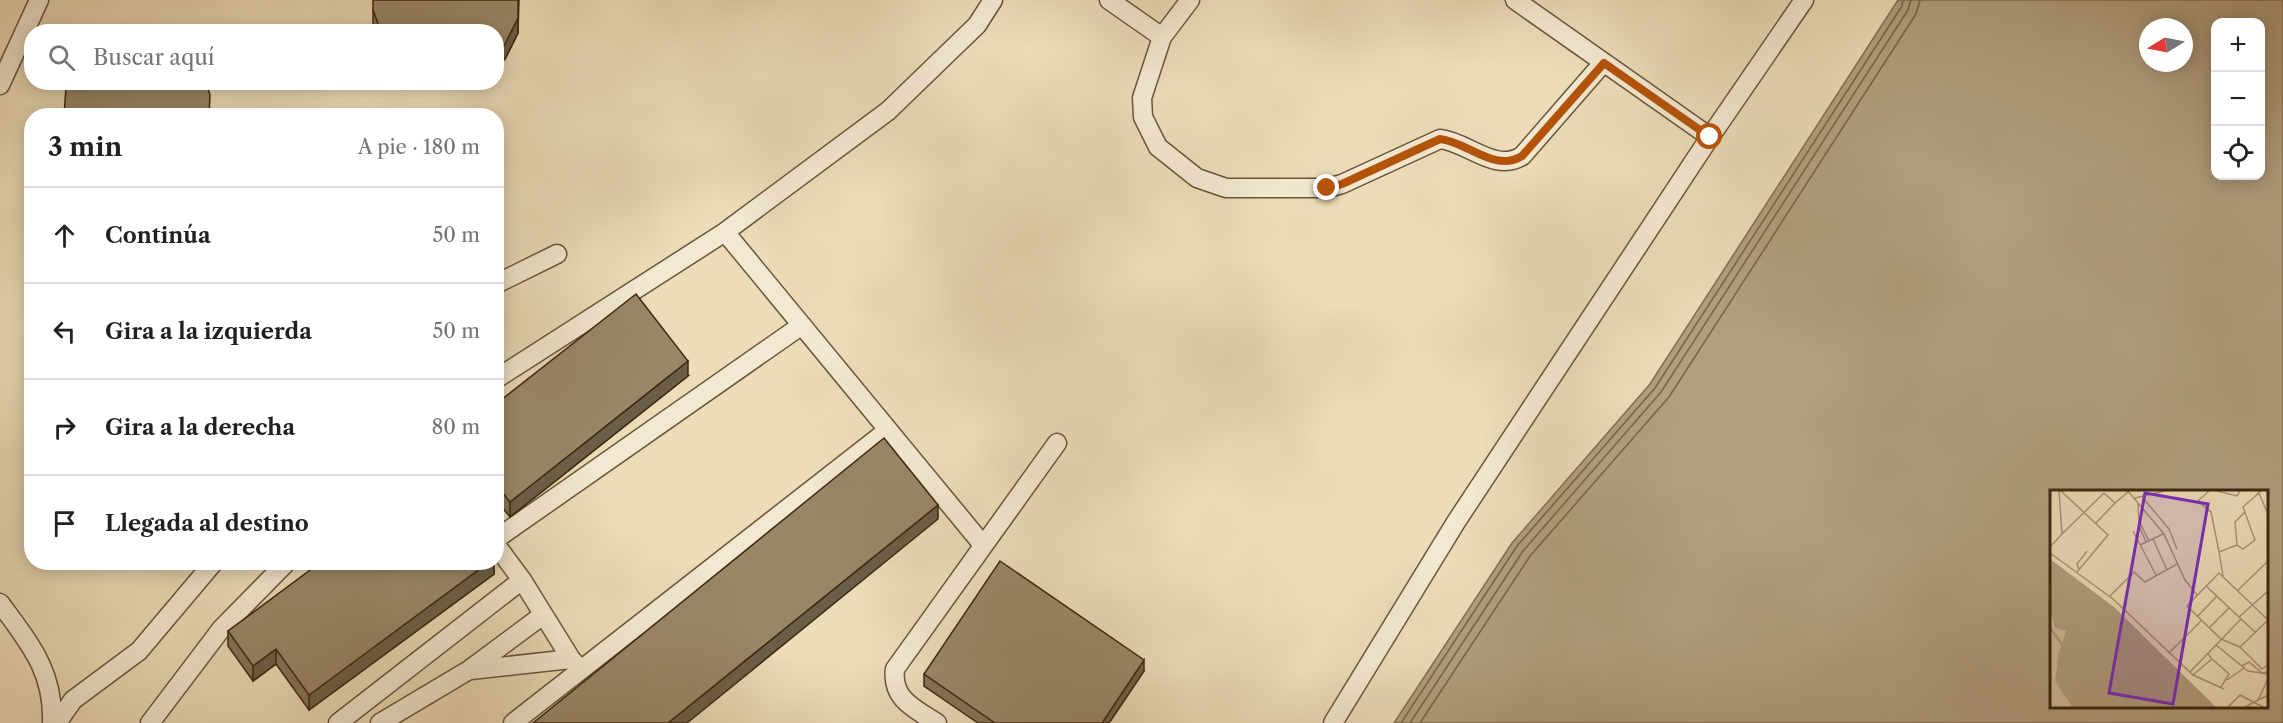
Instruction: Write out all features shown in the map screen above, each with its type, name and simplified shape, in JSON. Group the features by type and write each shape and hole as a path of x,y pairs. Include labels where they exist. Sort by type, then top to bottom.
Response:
{"street":[{"path":"28,24 39,0"},
{"path":"504,374 725,232 888,111 977,25 993,0"},
{"path":"1109,0 1162,37"},
{"path":"1190,0 1162,37 1142,98 1143,117 1158,147 1197,178 1226,188 1327,188 1342,184 1440,139 1450,140 1501,162 1513,162 1522,156 1604,63"},
{"path":"1515,0 1710,137"},
{"path":"1333,723 1456,522 1710,137 1804,0"},
{"path":"0,85 24,33"},
{"path":"725,232 983,545"},
{"path":"504,280 557,254"},
{"path":"504,533 802,325"},
{"path":"513,723 575,664 888,430"},
{"path":"937,723 904,702 897,692 894,680 895,669 1057,443"},
{"path":"504,556 575,664"},
{"path":"57,723 74,700 139,651 207,570"},
{"path":"150,723 222,628 279,570"},
{"path":"338,723 522,580"},
{"path":"0,603 34,649 46,673 52,695 52,723"},
{"path":"380,723 469,670 543,615"},
{"path":"469,670 575,664"}],"water":[{"path":"1898,0 2283,0 2283,723 1394,723 1512,543 1650,384"}],"building":[{"path":"373,0 518,0 518,18 504,45 504,24 378,24 373,10"},
{"path":"66,90 208,90 210,95 209,108 65,108"},
{"path":"636,294 688,361 510,502 504,495 504,398"},
{"path":"884,438 938,505 668,723 533,723"},
{"path":"1000,561 1144,660 1102,723 995,723 924,674"},
{"path":"310,570 478,570 309,695 276,649 253,666 228,631"}],"route":[{"path":"1327,188 1342,184 1440,139 1450,140 1501,162 1513,162 1522,156 1604,63 1710,137"}]}
